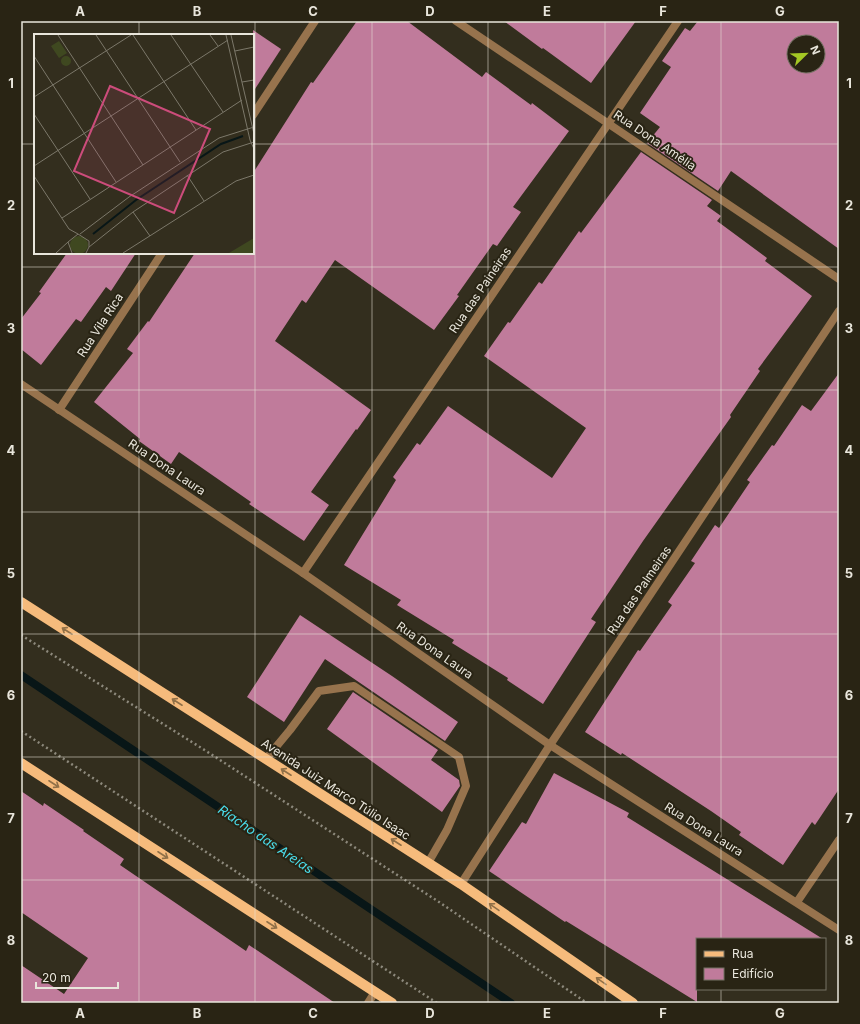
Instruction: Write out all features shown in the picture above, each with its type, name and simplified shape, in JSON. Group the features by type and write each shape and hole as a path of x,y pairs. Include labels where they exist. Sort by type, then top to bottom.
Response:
{"main road":[{"name":"Avenida Juiz Marco Túlio Isaac","path":"21,602 461,884 633,1003"},
{"path":"21,763 392,1003"}],"street":[{"path":"254,114 315,21"},
{"name":"Rua Dona Amélia","path":"456,21 839,279"},
{"name":"Rua das Paineiras","path":"303,573 678,21"},
{"name":"Rua Vila Rica","path":"59,410 161,254"},
{"name":"Rua das Palmeiras","path":"461,884 550,745 839,311"},
{"name":"Rua Dona Laura","path":"21,384 303,573 550,745 839,930"},
{"path":"266,759 320,691 354,686 459,757 466,786 447,830 428,864"},
{"path":"797,902 839,840"},
{"path":"368,1003 375,992"}],"path":[{"path":"21,636 209,753 433,898 586,1003"},
{"path":"21,731 437,1003"}],"building":[{"path":"357,21 407,21 482,77 486,72 531,105 532,103 569,131 513,207 521,212 497,246 493,244 457,295 459,296 434,330 335,260 306,303 302,300 275,341 371,410 311,492 329,505 304,541 249,504 251,502 179,452 171,464 139,441 140,439 94,402 133,353 127,349 148,321 149,322 194,254 254,254 254,171 311,82 313,83"},
{"path":"504,21 636,21 591,83"},
{"path":"698,21 839,21 839,249 731,171 718,191 647,143 660,127 640,113 671,67 662,61 685,28 690,31"},
{"path":"253,30 281,49 254,90 254,34"},
{"path":"641,152 712,200 707,206 721,216 717,221 767,258 765,261 812,296 758,369 760,371 730,415 731,417 643,541 591,619 596,622 543,704 507,680 508,678 452,643 454,640 397,605 401,600 344,565 396,480 393,477 417,443 420,445 448,406 552,478 586,428 484,356 539,282 542,284 579,231 581,233"},
{"path":"66,254 135,254 111,291 106,287 81,322 76,319 41,365 21,349 21,319 41,293 39,292"},
{"path":"839,373 839,789 815,825 812,822 783,865 739,835 741,832 711,811 622,753 621,755 585,732 638,650 640,651 672,605 668,602 695,563 691,561 715,525 719,528 750,482 747,480 772,445 774,446 802,405 811,411"},
{"path":"300,615 458,722 445,741 325,659 284,722 247,697"},
{"path":"353,692 438,750 431,760 459,780 460,786 442,812 327,729"},
{"path":"554,773 629,813 627,817 821,938 696,938 697,1002 566,921 565,922 489,871 522,822 526,824"},
{"path":"21,791 43,806 44,803 84,830 83,831 124,859 120,865 246,951 249,945 335,1003 21,1003 21,965 64,994 88,958 21,912"}],"waterway":[{"name":"Riacho das Areias","path":"21,675 511,1003"}]}
